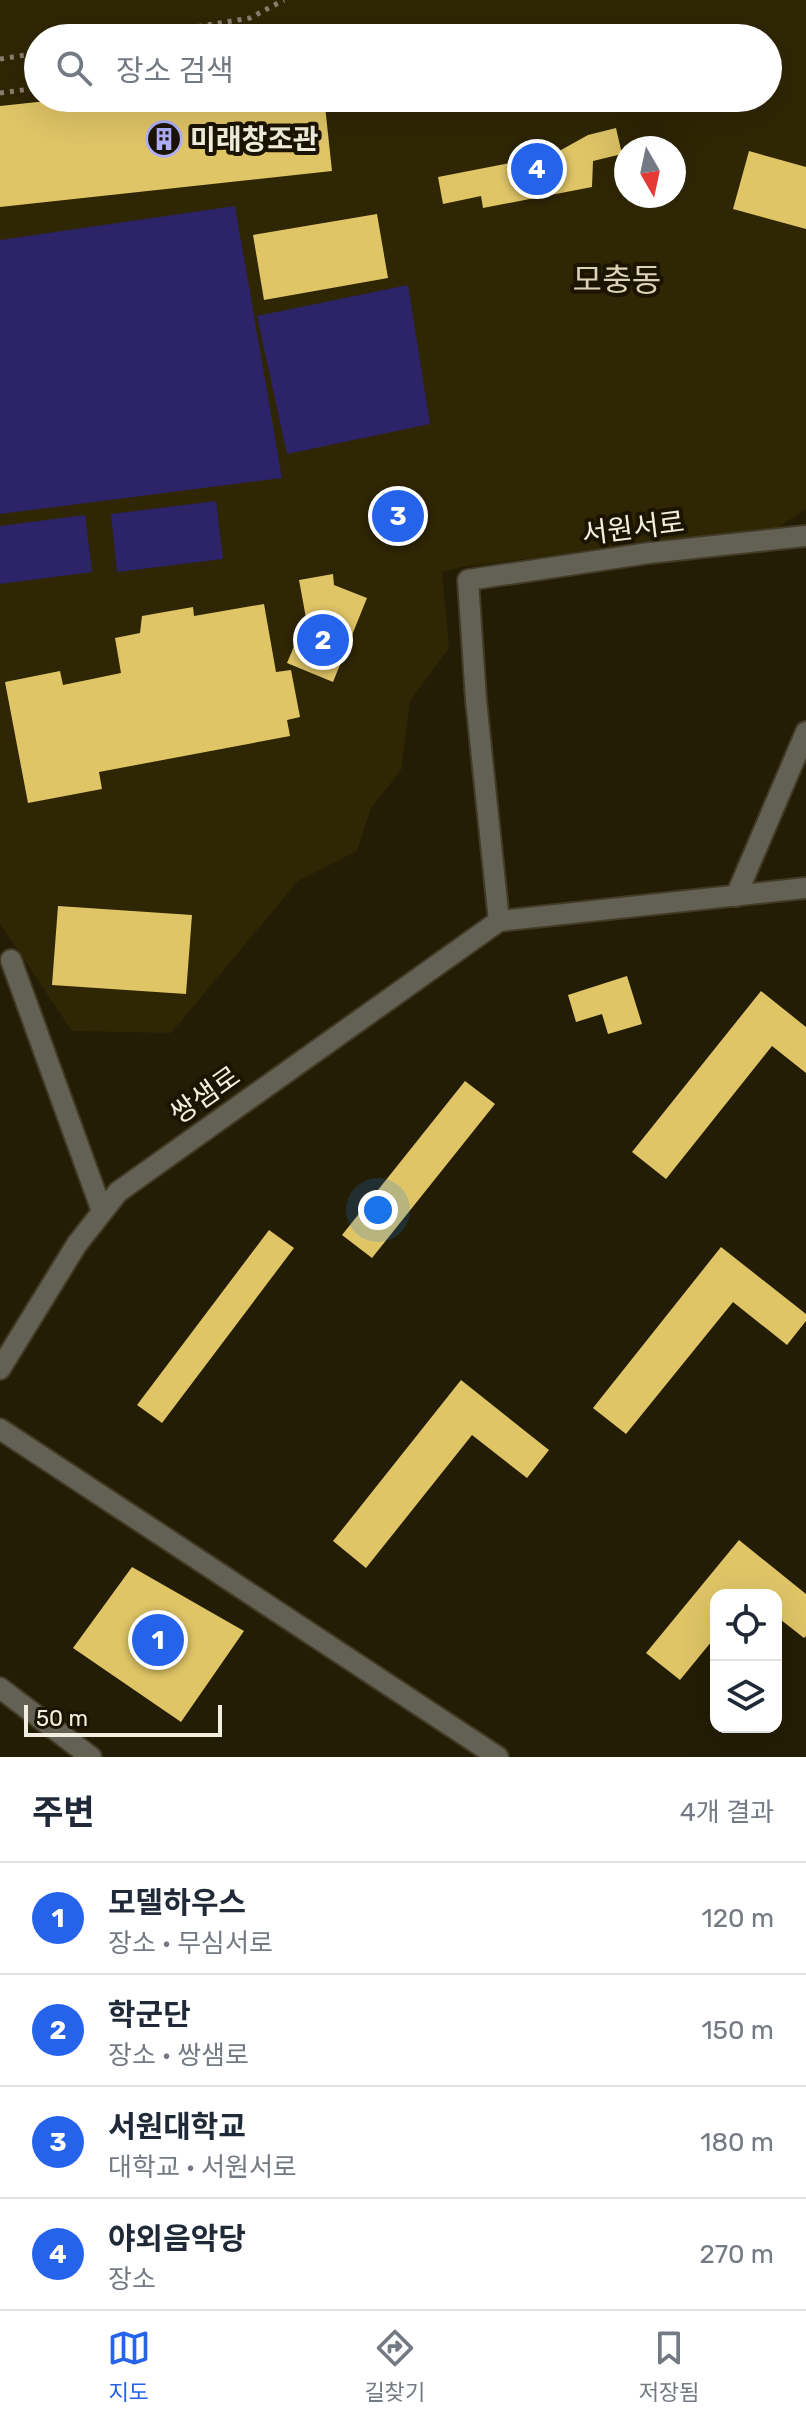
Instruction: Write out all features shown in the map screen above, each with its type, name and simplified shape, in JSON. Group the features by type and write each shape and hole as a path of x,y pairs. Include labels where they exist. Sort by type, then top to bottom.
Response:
{"street":[{"name":"서원서로","path":"499,921 476,700 468,580 649,553 806,536"},
{"path":"736,896 806,732"},
{"name":"쌍샘로","path":"0,1369 77,1244 118,1192 499,921 806,888"},
{"path":"11,960 102,1211"},
{"path":"0,1429 498,1757"},
{"path":"0,1688 91,1757"},
{"path":"459,1757 474,1741"}],"path":[{"path":"214,24 250,18 284,0"},
{"path":"0,59 24,55"},
{"path":"0,93 24,90"}],"shaded area":[{"path":"0,0 806,0 806,509 774,530 688,537 442,572 449,648 410,701 401,770 371,808 357,851 298,881 171,1033 72,1031 0,924"},
{"path":"235,206 282,478 0,514 0,240"},
{"path":"408,285 430,424 287,454 257,316"},
{"path":"216,501 223,559 117,572 111,514"},
{"path":"85,515 92,572 0,584 0,526"}],"building":[{"name":"미래창조관","path":"24,103 24,112 326,112 332,171 0,207 0,106"},
{"path":"616,128 618,136 614,136 614,156 593,161 592,187 483,208 481,196 443,204 438,177 552,155 588,135"},
{"path":"749,151 806,167 806,229 733,209"},
{"path":"377,214 388,278 264,300 253,235"},
{"path":"333,574 334,585 367,598 333,682 287,663 306,618 299,580"},
{"path":"264,604 276,672 291,670 300,717 287,720 290,736 99,772 102,789 28,803 5,682 60,671 63,685 121,673 115,638 140,633 142,616 193,607 194,616"},
{"path":"58,906 192,915 186,994 52,985"},
{"path":"627,976 642,1024 608,1034 602,1014 576,1022 568,995"},
{"path":"761,991 806,1027 806,1073 772,1046 666,1179 632,1152"},
{"path":"465,1081 495,1104 372,1258 342,1235"},
{"path":"269,1230 294,1248 162,1423 137,1405"},
{"path":"721,1247 806,1314 806,1321 787,1345 733,1302 626,1434 593,1408"},
{"path":"461,1380 549,1450 527,1478 472,1435 366,1568 333,1541"},
{"path":"739,1540 806,1594 804,1638 782,1621 782,1589 710,1589 710,1643 680,1680 646,1653"},
{"path":"132,1567 244,1631 181,1722 73,1648"}],"place":[{"name":"미래창조관","path":"164,139"},
{"name":"야외음악당","path":"537,169"},
{"name":"서원대학교","path":"398,516"},
{"name":"학군단","path":"323,640"},
{"name":"모델하우스","path":"158,1640"}],"district":[{"name":"모충동","path":"617,280"}]}
